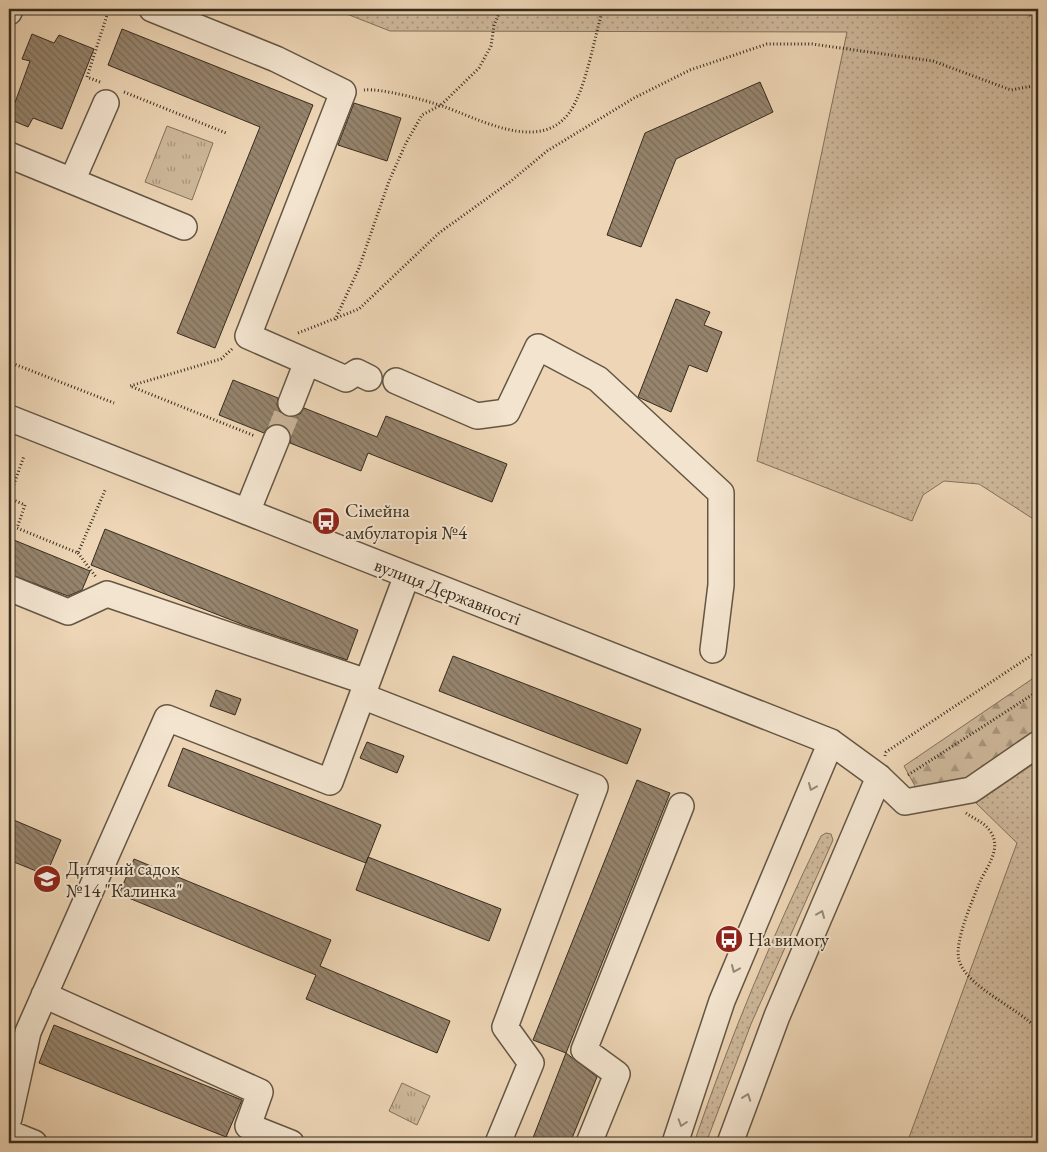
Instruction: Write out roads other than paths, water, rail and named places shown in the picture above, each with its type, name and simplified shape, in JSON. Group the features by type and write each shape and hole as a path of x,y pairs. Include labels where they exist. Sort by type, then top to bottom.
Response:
{"street":[{"path":"152,9 276,59 343,92 258,340 346,379 357,372 369,378"},
{"path":"72,181 110,92"},
{"path":"9,155 184,227"},
{"path":"396,381 477,416 507,412 538,347 598,379 721,492 721,584 713,650"},
{"path":"291,403 307,362"},
{"name":"вулиця Державності","path":"9,418 831,742 883,782 905,802 971,790 1038,744"},
{"path":"247,512 275,441"},
{"path":"9,1118 28,1032 167,718 330,782 407,575"},
{"path":"9,588 68,612 107,594 365,689 594,788 505,1026 531,1063 498,1143"},
{"path":"675,1143 722,1001 831,742"},
{"path":"730,1143 777,1016 883,782"},
{"path":"590,1143 617,1074 584,1050 681,806"},
{"path":"44,995 260,1092 248,1126 291,1143"},
{"path":"9,1133 34,1143"}],"tunnel":[{"path":"277,438 291,403"}],"place":[{"name":"Сімейна амбулаторія №4","path":"326,521"},
{"name":"Дитячий садок №14 \"Калинка\"","path":"47,879"},
{"name":"На вимогу","path":"729,939"}]}
